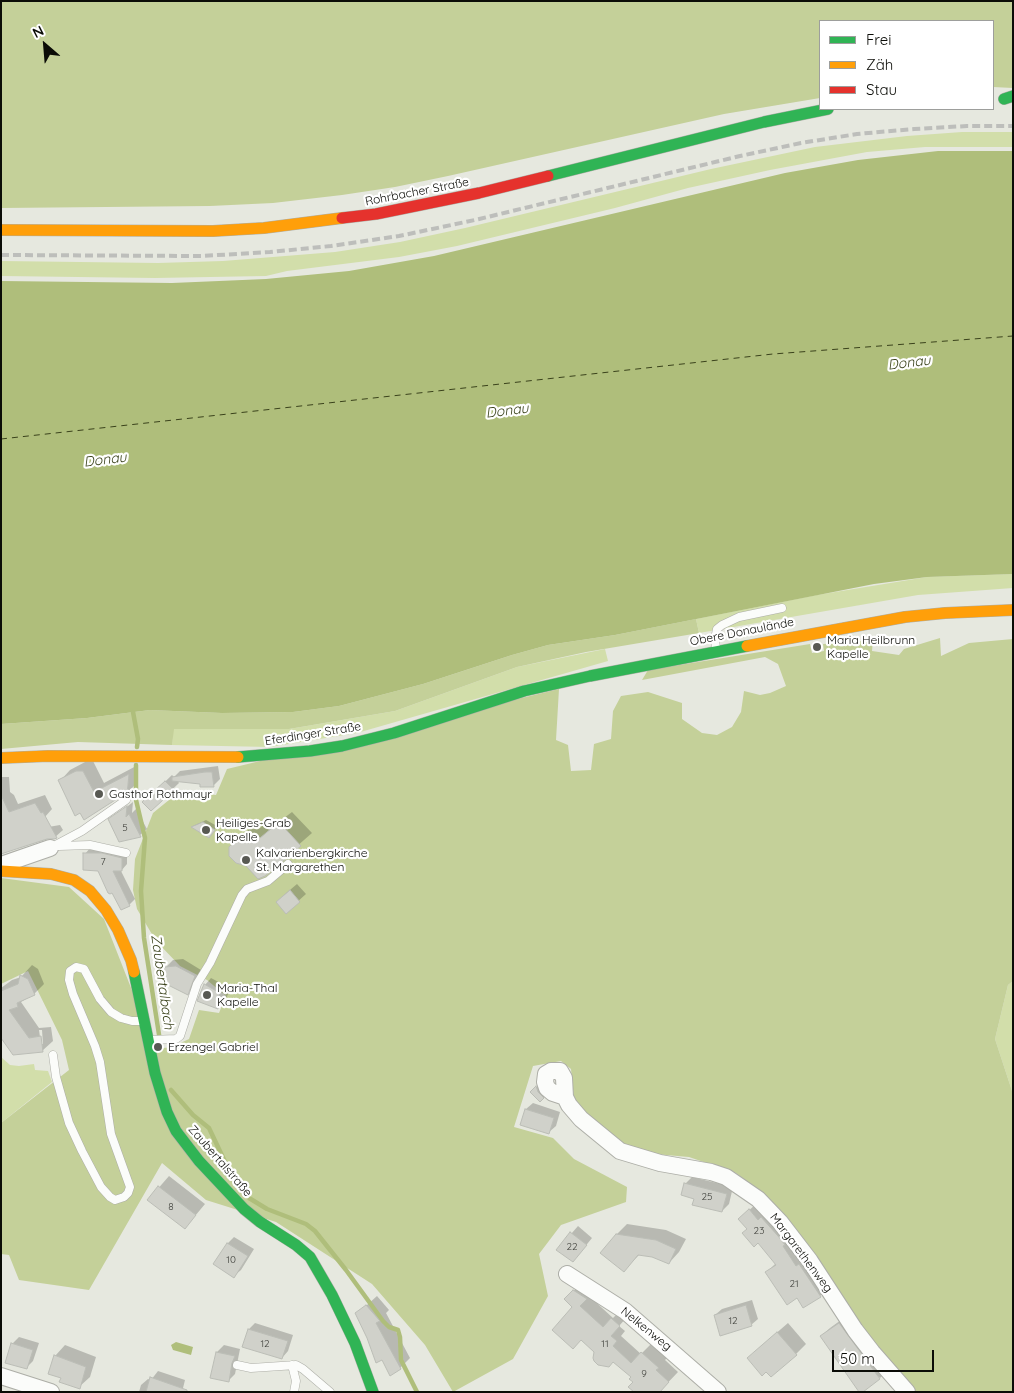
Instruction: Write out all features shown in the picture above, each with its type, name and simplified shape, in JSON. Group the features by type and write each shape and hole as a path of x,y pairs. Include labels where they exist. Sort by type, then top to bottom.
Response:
{"main road":[{"name":"Rohrbacher Straße","path":"1,230 213,231 264,228 376,214 479,193 764,122 823,110"},
{"name":"Obere Donaulände","path":"481,705 524,691 558,683 717,651 906,617 1013,610"},
{"name":"Eferdinger Straße","path":"1,758 48,756 245,757 320,750 394,733 481,705"},
{"name":"Zaubertalstraße","path":"1,871 51,874 69,878 83,885 96,896 111,918 128,953 136,979 143,1021 151,1040 162,1099 181,1140 248,1212 310,1257 328,1287 355,1343 373,1392"}],"street":[{"path":"1,865 50,848"},
{"name":"Margarethenweg","path":"565,1097 581,1119 620,1151 660,1163 711,1172 726,1177 758,1198 780,1222 810,1261 855,1330 907,1392"},
{"name":"Nelkenweg","path":"567,1274 625,1311 718,1392"},
{"path":"1,1376 52,1392"}],"lane":[{"path":"717,651 715,639 717,629 722,625 739,617 782,608"},
{"path":"50,848 82,831 126,800"},
{"path":"50,848 67,845 90,845 126,853"},
{"path":"151,1040 178,1039 181,1036 197,984 210,963 242,895 247,889 268,881 288,864"},
{"path":"53,1055 56,1077 74,1136 101,1187 110,1197 115,1200 120,1199 128,1193 130,1187 111,1134 96,1046 73,994 69,980 70,971 76,967 84,969 100,999 111,1012 121,1018 143,1021"},
{"path":"237,1365 251,1368 292,1365 303,1369 330,1392"},
{"path":"292,1365 296,1382 294,1392"}],"shaded area":[{"path":"1,1 1013,1 1013,88 994,87 994,20 819,20 819,98 724,114 448,176 342,195 273,203 210,206 1,208"},
{"path":"962,132 1013,132 1013,147 925,147 867,152 688,188 615,208 457,246 399,257 287,271 266,276 155,278 1,276 1,261 158,263 223,261 335,252 400,242 465,228 711,169 815,147 907,136"},
{"path":"1013,574 1013,588 918,595 699,633 696,619 817,595 927,577"},
{"path":"696,619 699,633 586,652 517,667 395,711 289,729 174,729 172,745 78,742 1,749 1,724 87,718 150,710 222,713 293,712 339,706 423,684 548,645 615,635"},
{"path":"940,638 941,656 969,643 1013,639 1013,981 1008,985 995,1039 1013,1094 1013,1392 915,1392 890,1364 765,1195 736,1173 689,1157 655,1154 618,1143 574,1099 571,1069 561,1061 533,1066 514,1127 553,1138 574,1159 627,1187 626,1202 561,1225 539,1254 548,1296 513,1359 453,1392 425,1345 372,1284 276,1222 206,1200 162,1163 89,1290 19,1280 9,1255 1,1254 1,1123 69,1070 62,1040 28,971 1,984 1,878 69,887 104,919 155,1049 172,1047 189,1039 199,1010 219,1013 226,996 207,980 180,966 156,941 137,909 133,890 135,859 153,813 180,791 216,795 227,769 559,689 556,740 568,745 571,771 591,770 594,744 611,739 613,711 621,696 648,692 682,703 682,719 702,733 717,735 732,727 741,712 744,691 760,695 786,686 778,664 765,657 642,680 648,670 810,644 812,653 824,651 823,644 873,640 872,651 899,655 904,649"},
{"path":"605,649 608,661 357,733 270,747 172,745 173,729 289,729 395,711 517,667"},
{"path":"1013,981 1013,1094 995,1039 1008,985"},
{"path":"1,1057 10,1065 34,1064 35,1070 48,1071 52,1082 1,1123"}],"water":[{"name":"Donau","path":"938,151 1013,151 1013,574 927,577 874,584 615,635 548,645 423,684 339,706 293,712 222,713 150,710 87,718 1,724 1,281 172,283 266,279 349,271 434,256 785,173 858,160"},
{"path":"176,1342 193,1347 191,1355 173,1350 171,1345"}],"building":[{"name":"Gasthof Rothmayr","path":"76,771 83,771 94,792 129,774 127,795 123,795 84,820 80,813 75,816 58,780"},
{"path":"212,772 214,787 200,787 200,784 172,781 172,777"},
{"path":"165,781 174,790 151,811 142,802"},
{"path":"1,795 9,812 35,803 41,813 43,812 57,838 47,839 1,854"},
{"path":"127,806 126,817 129,814 141,837 119,842 108,819"},
{"name":"Heiliges-Grab Kapelle","path":"203,822 215,830 209,838 191,827"},
{"path":"279,822 301,846 265,876 258,879 246,866 236,863 229,856 229,847 239,837 247,839 254,833 260,838"},
{"path":"83,853 102,853 122,858 122,871 113,871 130,906 121,910 112,893 108,893 98,871 83,870"},
{"path":"290,890 300,902 286,914 276,902"},
{"path":"176,966 195,976 188,995 168,985 161,976 165,967"},
{"path":"20,975 28,979 35,995 17,1003 18,1007 9,1010 29,1038 41,1036 43,1052 13,1055 1,1038 1,991 18,984"},
{"name":"Maria-Thal Kapelle","path":"204,984 220,993 218,996 223,999 218,1009 197,1001"},
{"path":"536,1086 538,1092 544,1098 540,1102 530,1092"},
{"path":"525,1109 554,1118 549,1134 520,1125"},
{"path":"684,1183 727,1194 722,1212 692,1205 694,1199 681,1195"},
{"path":"158,1186 196,1215 185,1229 147,1200"},
{"path":"749,1209 758,1220 761,1217 778,1236 796,1266 799,1264 821,1297 803,1308 797,1298 787,1305 765,1272 776,1265 758,1243 754,1247 742,1233 747,1229 738,1219"},
{"path":"570,1232 587,1245 573,1262 556,1250"},
{"path":"616,1234 656,1240 676,1249 669,1264 652,1257 638,1255 624,1272 600,1253"},
{"path":"227,1243 248,1256 234,1278 213,1264"},
{"path":"573,1290 587,1299 580,1306 603,1327 611,1318 620,1326 611,1336 617,1341 613,1346 631,1363 641,1352 659,1368 656,1370 669,1382 660,1392 634,1392 628,1387 633,1382 629,1379 631,1377 613,1362 609,1367 598,1365 593,1358 594,1352 581,1340 573,1349 552,1330 572,1307 564,1299"},
{"path":"366,1305 380,1321 376,1323 401,1369 390,1376 382,1360 376,1363 355,1313"},
{"path":"746,1305 752,1326 720,1336 714,1315"},
{"path":"839,1323 880,1379 863,1392 859,1392 820,1336"},
{"path":"248,1329 288,1341 282,1359 242,1347"},
{"path":"777,1332 797,1355 771,1377 766,1372 762,1376 747,1358"},
{"path":"11,1343 33,1350 27,1369 5,1363"},
{"path":"216,1352 235,1356 229,1382 210,1378"},
{"path":"54,1355 86,1367 80,1389 59,1382 61,1378 48,1374"},
{"path":"150,1377 187,1390 187,1392 146,1392"}],"waterway":[{"name":"Zaubertalbach","path":"133,712 138,739 137,747"},
{"name":"Zaubertalbach","path":"136,765 136,800 145,838 141,891 144,938 160,1041"},
{"name":"Zaubertalbach","path":"171,1090 193,1115 209,1128 227,1166 249,1198 267,1209 306,1224 315,1231 383,1321 389,1327 398,1330 401,1360 417,1392"}],"ferry route":[{"path":"1,439 773,354 1013,336"}],"railway":[{"path":"1,255 202,256 331,246 399,236 475,220 801,143 857,134 914,129 1013,126"}],"traffic: fast":[{"path":"1004,99 1013,96"},
{"path":"548,176 764,122 823,110"},
{"path":"238,757 310,751 342,746 394,733 524,691 590,676 747,646"},
{"path":"134,972 155,1073 167,1112 176,1131 199,1161 244,1209 310,1257 332,1295 355,1343 373,1392"}],"traffic: slow":[{"path":"1,230 213,231 264,228 342,218"},
{"path":"747,646 905,617 1013,610"},
{"path":"1,758 48,756 238,757"},
{"path":"1,871 51,874 74,880 90,891 106,910 118,930 134,972"}],"traffic: jam":[{"path":"342,218 376,214 479,193 548,176"}],"place":[{"name":"Maria Heilbrunn Kapelle","path":"817,647"},
{"name":"Gasthof Rothmayr","path":"99,794"},
{"name":"Heiliges-Grab Kapelle","path":"206,830"},
{"name":"Kalvarienbergkirche St. Margarethen","path":"246,860"},
{"name":"Maria-Thal Kapelle","path":"207,995"},
{"name":"Erzengel Gabriel","path":"158,1047"}]}
